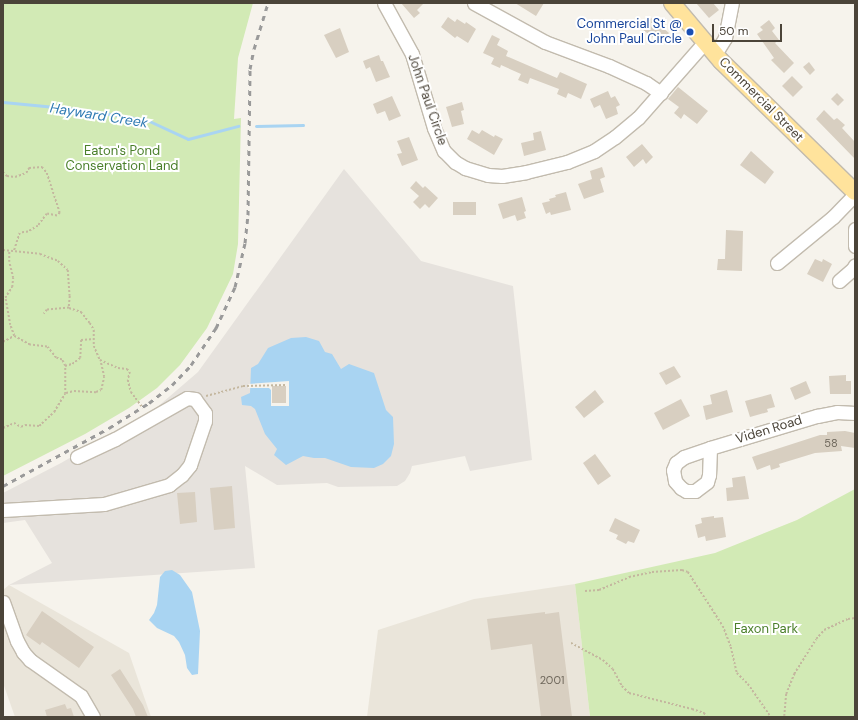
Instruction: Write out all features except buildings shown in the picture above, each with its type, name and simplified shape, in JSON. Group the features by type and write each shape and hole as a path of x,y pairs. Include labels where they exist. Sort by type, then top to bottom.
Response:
{"main road":[{"name":"Commercial Street","path":"672,3 710,48 855,193"}],"street":[{"name":"John Paul Circle","path":"384,3 412,54 434,128 441,145 455,162 475,173 494,176 509,175 582,157 600,147 626,129 661,93 692,55 710,48 726,38 732,3"},
{"path":"474,3 538,39 609,66 641,81 661,93"},
{"path":"777,263 833,217 855,193"},
{"path":"855,229 855,246"},
{"path":"839,281 853,269 855,265"},
{"path":"3,510 104,504 169,485 182,475 190,465 205,421 205,413 195,399 187,398 115,439 77,457"},
{"name":"Viden Road","path":"710,448 708,479 704,486 695,491 684,490 678,485 674,478 675,465 684,457 710,448 823,414 837,412 855,413"},
{"path":"3,602 17,641 23,652 30,660 82,696 93,717"}],"path":[{"path":"3,172 7,176 15,177 26,173 29,168 42,167 47,173 60,213 57,216 47,214 38,226 28,232 20,233 14,250"},
{"path":"3,250 40,254 58,261 68,270 70,296 69,308"},
{"path":"3,428 14,423 21,427 25,425 39,426 54,412 65,394 65,366 47,347 30,345 14,336 10,325 6,298 12,287 13,278 9,262 10,251"},
{"path":"44,314 47,310 72,308 81,312 94,330 94,346 100,360 104,377 101,390 96,392 74,391 65,394"},
{"path":"3,342 14,336"},
{"path":"65,366 72,364 80,358 81,340 94,339"},
{"path":"100,360 118,368 127,369 130,372 129,386 131,392 143,408"},
{"path":"195,399 243,386 286,385"},
{"path":"586,591 598,590 629,577 652,572 682,570 688,572 723,626 732,647 737,673 748,684 771,717"},
{"path":"784,717 786,694 794,674 816,639 824,630 848,619 855,618"},
{"path":"571,643 603,660 613,669 622,686 629,693 686,707 704,713 707,717"}],"shaded area":[{"path":"344,169 421,261 513,286 532,460 470,471 465,456 412,466 405,481 397,486 338,487 327,483 277,485 245,466 255,568 9,585 52,563 25,520 3,523 3,493 61,463 155,409 198,372"},
{"path":"575,584 590,717 367,717 378,630 474,599"},
{"path":"9,585 129,653 151,717 15,717 3,683 3,590"}],"green space":[{"name":"Eaton's Pond Conservation Land","path":"3,3 253,3 238,58 234,119 241,118 238,244 233,274 207,328 180,365 157,388 129,408 85,434 3,476"},
{"name":"Faxon Park","path":"855,489 855,717 590,717 575,584 715,553 797,520"}],"water":[{"path":"306,337 319,341 325,352 332,354 341,369 349,364 374,373 386,410 393,417 394,444 391,456 383,464 374,468 351,467 325,458 303,456 286,465 274,455 277,449 265,434 255,409 251,406 242,405 241,397 250,393 251,368 258,364 268,348 291,338"},
{"path":"172,570 180,575 192,592 200,631 198,674 192,675 187,668 185,655 179,642 174,636 157,628 149,620 157,605 160,577 165,571"}],"pier":[{"path":"289,381 289,406 271,406 271,390 269,388 248,388 248,384"}],"waterway":[{"name":"Hayward Creek","path":"3,102 76,109 147,120 188,139 238,126"},
{"name":"Hayward Creek","path":"256,126 303,125"}],"railway":[{"path":"3,486 109,428 149,403 172,385 191,365 216,328 235,287 245,243 248,215 250,69 254,49 268,3"}],"place":[{"name":"Commercial St @ John Paul Circle","path":"690,32"}]}
